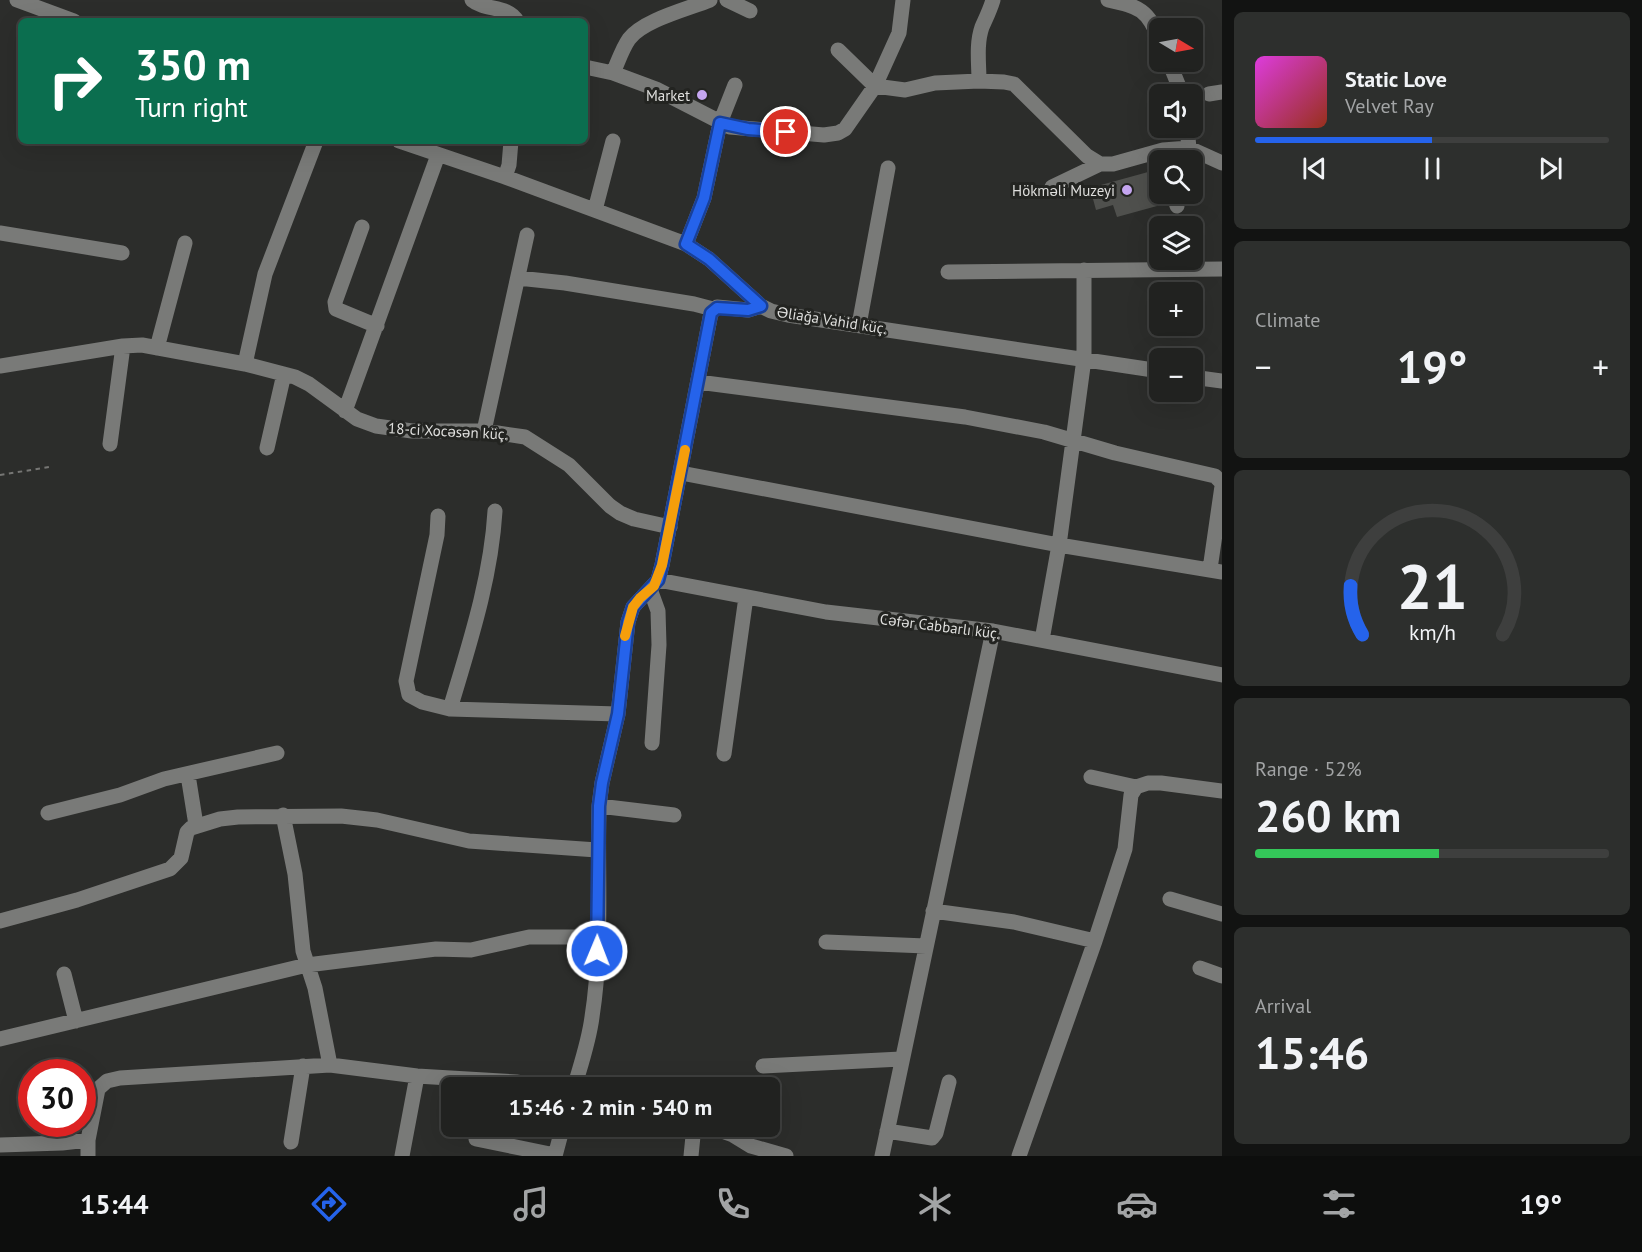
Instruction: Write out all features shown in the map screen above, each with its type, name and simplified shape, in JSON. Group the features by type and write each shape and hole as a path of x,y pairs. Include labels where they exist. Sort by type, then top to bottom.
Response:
{"street":[{"path":"17,0 66,18"},
{"path":"472,0 481,6 508,12 514,18"},
{"path":"613,74 630,38 650,24 710,0"},
{"path":"727,0 750,11"},
{"path":"588,68 656,89 720,123 748,129 824,135 838,133 850,124 875,86 899,33 903,0"},
{"path":"979,81 979,42 982,27 990,14 993,0"},
{"path":"1108,0 1129,4 1150,18"},
{"path":"838,50 875,86 905,90 935,83 979,81 1014,84 1086,156 1100,164"},
{"path":"686,244 704,198 720,123 735,85"},
{"path":"1188,138 1189,148"},
{"path":"595,210 613,141"},
{"path":"244,364 265,274 315,144"},
{"name":"Əliağa Vahid küç.","path":"407,144 505,177 686,244 709,259 761,306 771,311 1149,369"},
{"path":"505,177 511,144"},
{"path":"1182,150 1189,148 1222,163"},
{"path":"345,411 438,155"},
{"path":"1052,187 1100,164 1149,158"},
{"path":"859,325 888,168"},
{"path":"362,227 335,303 336,309 377,326"},
{"path":"0,233 122,253"},
{"path":"484,431 527,234"},
{"path":"158,348 184,243"},
{"path":"948,272 1222,269"},
{"path":"1042,640 1059,545 1084,359 1084,270"},
{"path":"518,278 565,283 713,309 722,307 748,310 761,306"},
{"path":"652,743 659,645 654,584 670,526 713,309"},
{"name":"18-ci Xocəsən küç.","path":"0,366 142,345 244,364 284,374 309,384 357,419 398,431 484,431 525,437 569,465 620,513 634,519 670,526"},
{"path":"110,444 123,346"},
{"path":"267,448 284,374"},
{"path":"1203,378 1222,381"},
{"path":"681,473 1059,545 1216,571 1221,482 1215,476 1115,453 1044,432 965,417 698,382"},
{"path":"450,709 476,621 494,530 495,512"},
{"path":"438,516 437,535 406,681 409,694 422,702 450,709 618,714"},
{"path":"577,1077 593,1015 598,938 597,850 602,783 618,714 628,622 633,607 654,584"},
{"name":"Cəfər Cabbarlı küç.","path":"654,584 746,597 826,612 993,631 1222,675"},
{"path":"724,754 746,597"},
{"path":"882,1156 993,631"},
{"path":"48,813 97,802 164,779 277,753"},
{"path":"188,775 196,825"},
{"path":"1091,777 1136,787 1148,783 1161,783 1222,791"},
{"path":"1019,1156 1125,849 1128,808 1131,795 1136,787"},
{"path":"599,806 674,815"},
{"path":"0,921 77,900 170,869 181,858 188,832 196,825 220,819 283,815 341,816 365,818 470,841 597,850"},
{"path":"283,815 295,874 303,951 315,988 330,1065"},
{"path":"1170,899 1222,914"},
{"path":"933,911 1014,922 1095,941"},
{"path":"0,1039 307,965 436,949 471,950 529,937 598,938"},
{"path":"826,942 926,945"},
{"path":"1200,968 1222,976"},
{"path":"64,974 76,1021"},
{"path":"764,1066 901,1059"},
{"path":"88,1156 88,1140 98,1089 107,1081 330,1065 441,1077"},
{"path":"291,1142 303,1066"},
{"path":"402,1156 417,1076"},
{"path":"887,1131 932,1138 936,1132 949,1082"},
{"path":"476,1138 555,1156 560,1137"},
{"path":"691,1156 694,1137"},
{"path":"735,1137 750,1151 786,1156"},
{"path":"0,1145 88,1140"}],"path":[{"path":"0,475 48,466"}],"building":[{"path":"1148,172 1149,204 1156,204 1157,206 1117,217 1113,205 1096,210 1090,188"}],"slow traffic":[{"path":"625,636 633,607 658,580 685,450"}],"place":[{"name":"Market","path":"702,95"},
{"name":"Hökməli Muzeyi","path":"1127,190"}],"route":[{"path":"597,951 599,806 618,714 628,622 633,607 658,580 711,313 713,309 722,307 748,310 761,306 709,259 686,244 704,198 720,123 730,127 786,132"}]}
